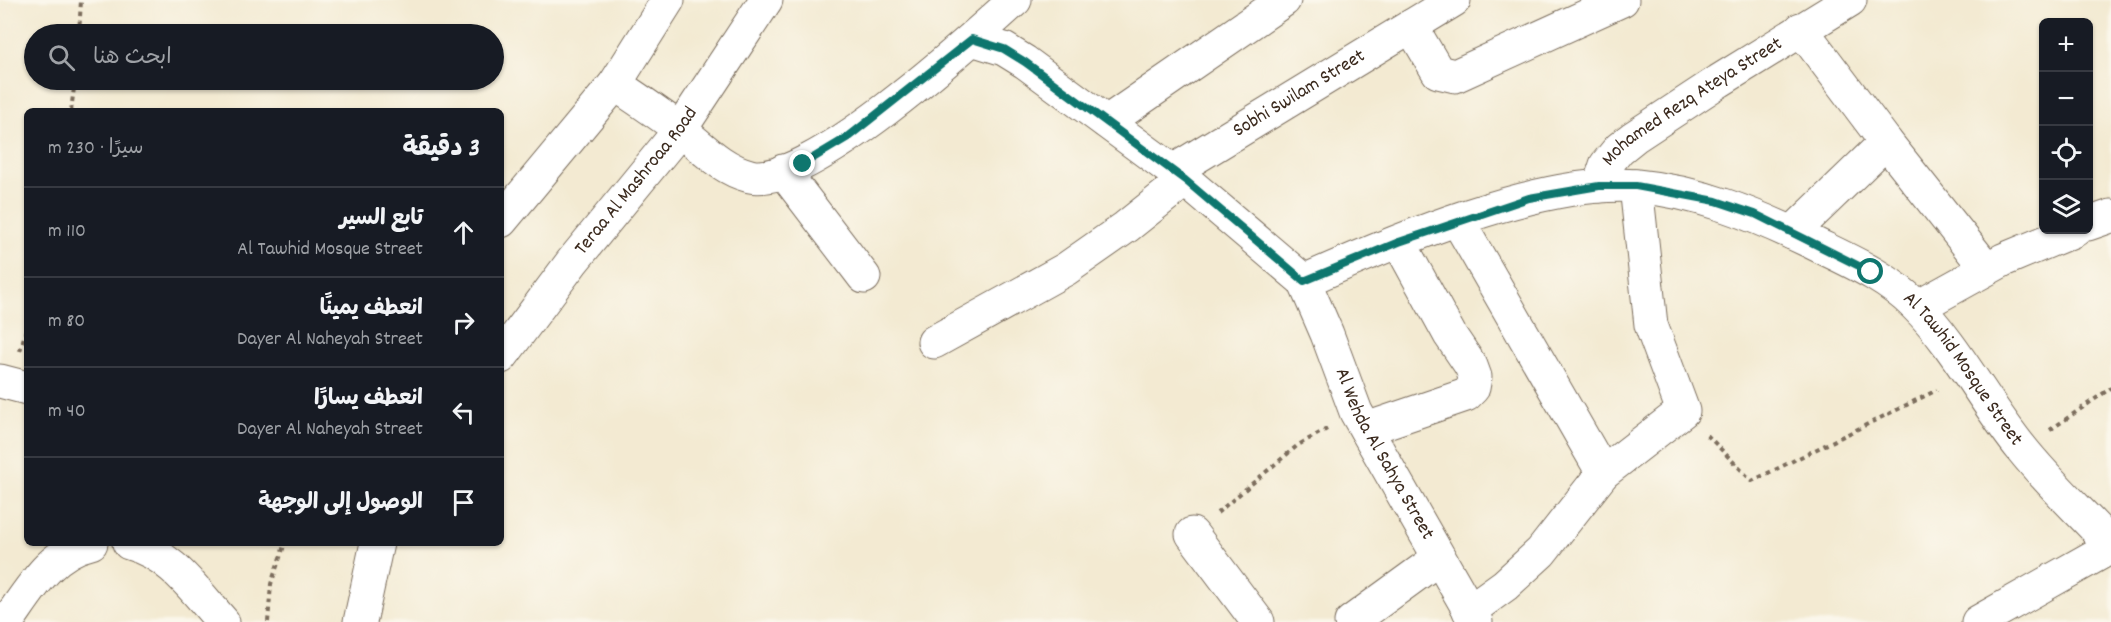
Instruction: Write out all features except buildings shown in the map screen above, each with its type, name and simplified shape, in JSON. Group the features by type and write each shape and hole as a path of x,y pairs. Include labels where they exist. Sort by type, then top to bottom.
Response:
{"street":[{"path":"504,218 622,89 668,0"},
{"name":"Teraa Al Mashroaa Road","path":"504,353 766,0"},
{"path":"622,89 673,125 727,168 752,177 770,176 803,164 848,137 972,39 1015,0"},
{"path":"1107,123 1284,0"},
{"path":"1427,11 1438,72 1455,76 1622,0"},
{"name":"Mohamed Rezq Ateya Street","path":"1599,186 1606,165 1619,149 1634,137 1850,0"},
{"name":"Sobhi Swilam Street","path":"934,342 1066,269 1126,227 1179,176 1427,11"},
{"path":"1801,29 1886,142 1986,268"},
{"path":"972,39 1004,49 1107,123 1179,176 1304,281"},
{"path":"1791,232 1886,142"},
{"path":"783,171 864,277"},
{"name":"Al Tawhid Mosque Street","path":"1304,281 1399,242 1529,198 1599,186 1636,186 1716,201 1755,214 1871,272 1898,288 1918,307 2022,449 2111,546"},
{"path":"1473,616 1541,552 1603,473 1683,411 1651,325 1636,186"},
{"path":"2093,222 2111,216"},
{"path":"1458,221 1603,473"},
{"path":"1918,307 1986,268 2066,234"},
{"path":"1361,421 1466,395 1473,388 1475,377 1471,366 1450,335 1399,242"},
{"name":"Al Wehda Al Sahya Street","path":"1304,281 1361,421 1473,616"},
{"path":"0,381 24,387"},
{"path":"1192,534 1258,622"},
{"path":"6,622 46,568 76,546"},
{"path":"145,546 178,570 223,622"},
{"path":"360,622 376,546"},
{"path":"1978,622 2111,546"},
{"path":"1351,622 1439,558"}],"path":[{"path":"80,24 81,0"},
{"path":"71,108 74,90"},
{"path":"1683,411 1752,481 1968,375"},
{"path":"2022,449 2111,388"},
{"path":"1192,534 1298,445 1361,421"},
{"path":"268,622 270,584 284,546"}],"route":[{"path":"803,164 830,150 848,137 972,39 988,42 1025,62 1185,180 1304,281 1399,242 1529,198 1599,186 1636,186 1716,201 1755,214 1871,272"}]}
